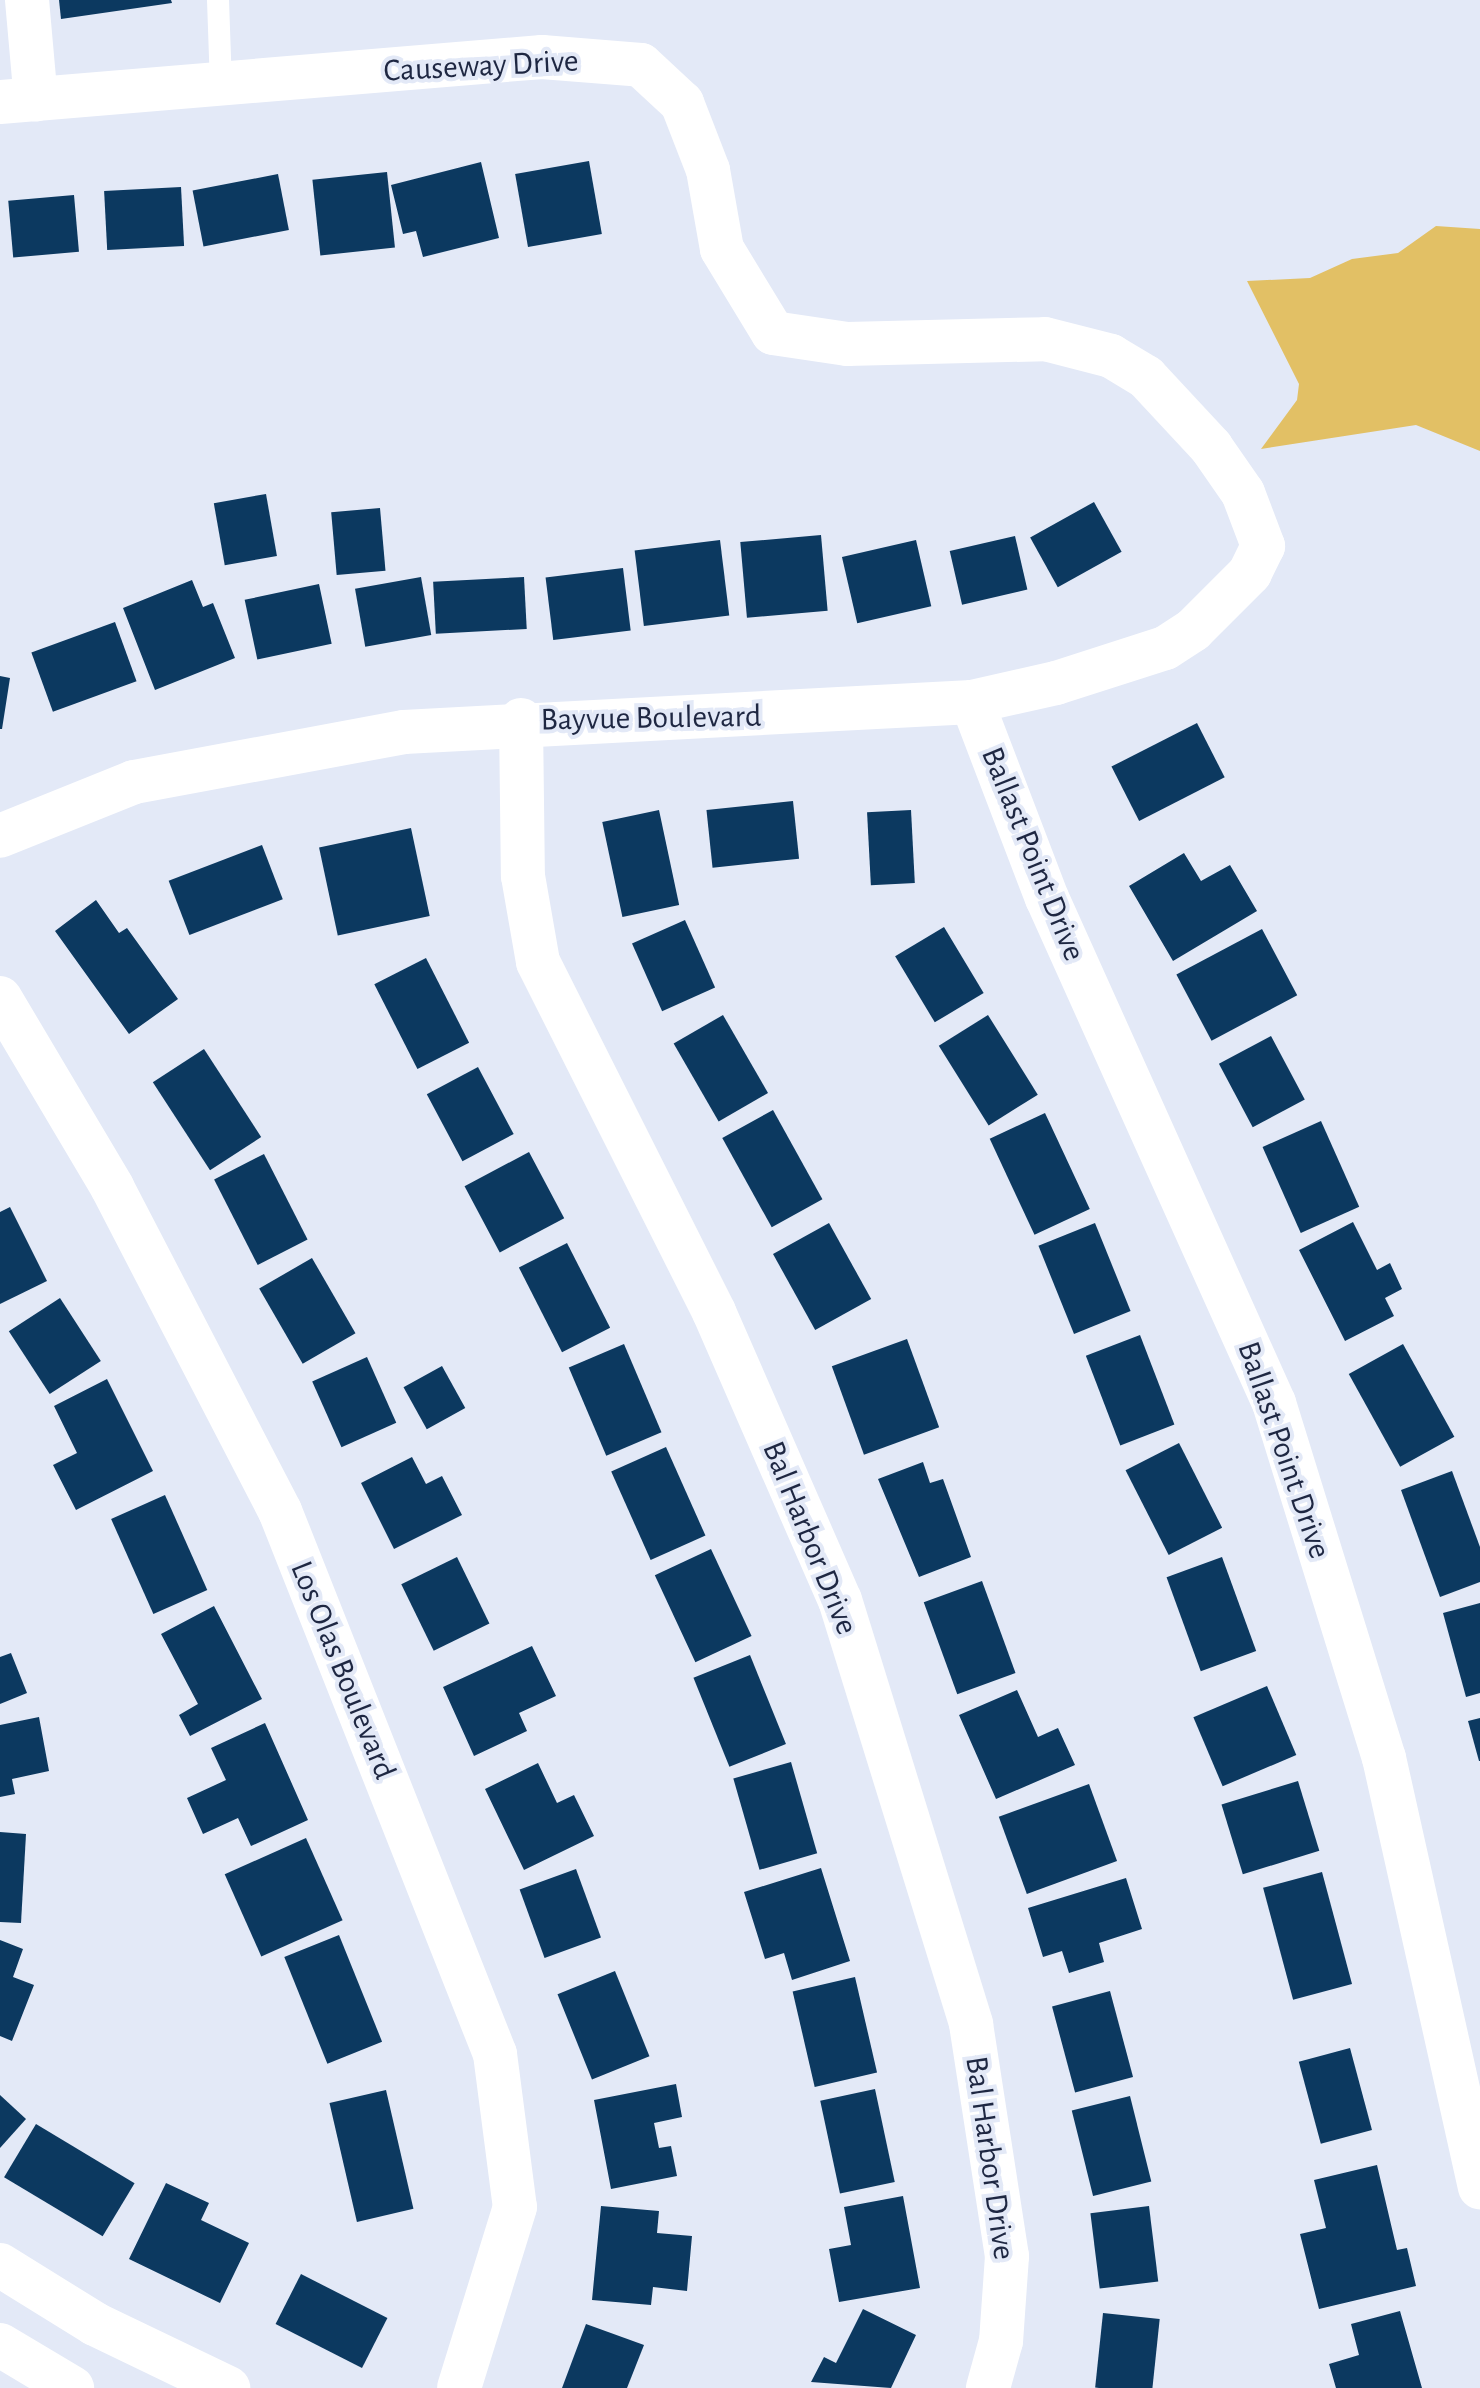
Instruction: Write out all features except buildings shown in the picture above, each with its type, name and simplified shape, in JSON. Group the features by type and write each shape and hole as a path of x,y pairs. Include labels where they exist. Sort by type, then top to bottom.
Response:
{"street":[{"path":"18,101 27,0"},
{"name":"Causeway Drive","path":"18,101 542,57 641,65 682,103 708,170 722,249 773,333 847,344 1045,339 1111,356 1146,377 1211,447 1243,493 1263,546"},
{"name":"Bayvue Boulevard","path":"0,836 134,782 404,732 521,720 784,716 972,702 1165,648 1250,573 1263,546"},
{"name":"Ballast Point Drive","path":"972,702 1047,898 1274,1403 1384,1758 1480,2187"},
{"name":"Bal Harbor Drive","path":"521,720 523,876 538,962 714,1312 840,1600 971,2024 1007,2256 1001,2341 988,2388"},
{"name":"Los Olas Boulevard","path":"0,998 112,1187 280,1511 495,2054 515,2207 459,2388"},
{"path":"0,2265 95,2324 228,2388"},
{"path":"0,2345 72,2388"}],"lane":[{"path":"218,0 221,84"}],"shaded area":[{"path":"1436,226 1480,229 1480,451 1416,425 1261,449 1297,400 1299,384 1247,281 1310,278 1352,259 1398,253"}]}
